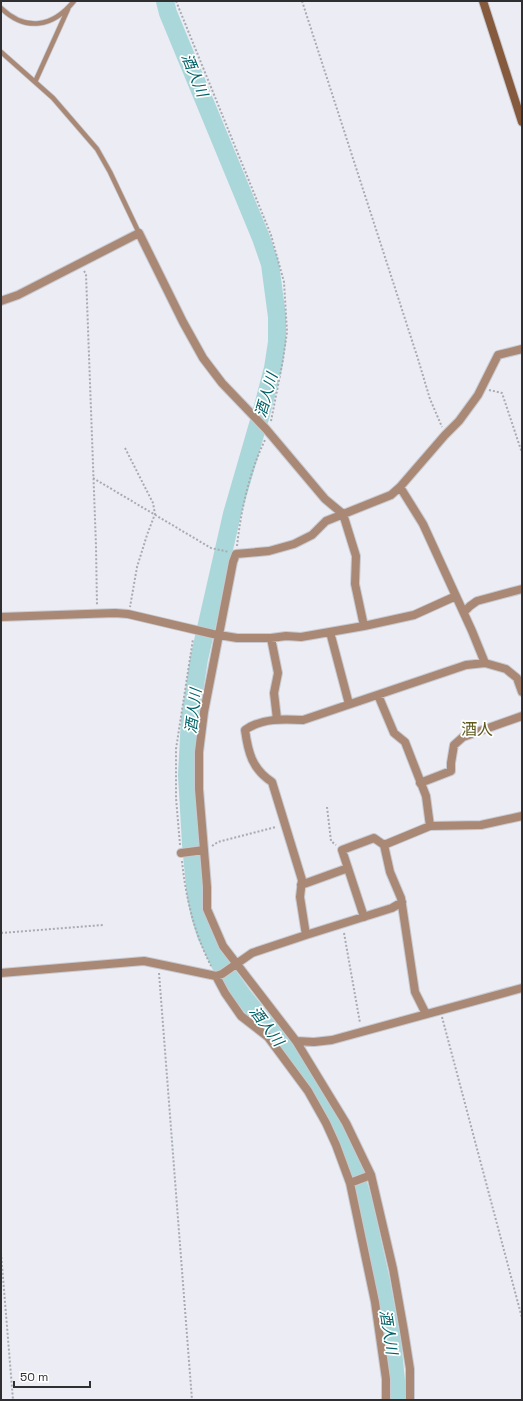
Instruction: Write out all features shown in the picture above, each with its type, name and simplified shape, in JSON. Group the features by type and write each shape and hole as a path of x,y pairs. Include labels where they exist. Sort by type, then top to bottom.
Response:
{"main road":[{"path":"483,1 522,122"}],"street":[{"path":"1,301 18,295 139,233 183,322 203,358 222,383 268,432 325,499 342,514 356,556 355,584 364,626"},
{"path":"410,1400 410,1369 404,1331 393,1269 371,1175 346,1124 296,1042 238,963 223,946 207,909 204,850 198,790 199,752 204,712 233,562 236,554 269,551 294,544 312,535 326,521 391,495 400,487 459,421 478,395 498,355 522,349"},
{"path":"400,487 423,524 464,612 485,663"},
{"path":"464,612 478,601 522,589"},
{"path":"1,617 97,613 128,614 237,638 271,638 286,636 301,637 364,626 414,615 456,596"},
{"path":"330,632 349,704"},
{"path":"271,638 278,673 274,693 277,719"},
{"path":"306,935 300,897 302,880 272,782 262,776 254,765 248,748 245,730 252,725 277,719 303,720 466,665 485,663 506,669 517,678 522,692"},
{"path":"378,695 394,734 405,742 426,796 430,826"},
{"path":"420,783 451,771 454,745 463,737 522,716"},
{"path":"384,845 430,826 481,825 522,816"},
{"path":"364,917 342,850 374,838 384,845 390,872 402,902 415,992 426,1014"},
{"path":"181,853 204,850"},
{"path":"301,885 348,868"},
{"path":"1,973 144,961 216,976 222,974 252,953 392,908 402,902"},
{"path":"216,976 225,993 242,1016 268,1037 308,1091 326,1123 336,1145 350,1183 375,1302 386,1379 386,1400"},
{"path":"296,1042 314,1042 362,1032 522,988"},
{"path":"350,1183 371,1175"}],"lane":[{"path":"35,82 68,9 74,1"},
{"path":"1,8 7,14 24,23 39,24 55,20 68,9"},
{"path":"1,52 53,98 97,149 110,172 139,233"}],"path":[{"path":"93,478 212,548 236,554 240,516 258,455 268,432 283,360 287,332 284,282 271,235 176,1"},
{"path":"302,1 430,399 445,435"},
{"path":"80,264 86,274 97,613"},
{"path":"482,388 502,393 522,453"},
{"path":"125,448 153,503 155,514 146,535 137,567 128,614"},
{"path":"194,629 176,749 176,798 186,897 192,922 202,948 216,976"},
{"path":"327,807 331,841 342,850"},
{"path":"204,850 218,842 285,824"},
{"path":"342,924 362,1032"},
{"path":"1,933 103,925"},
{"path":"158,964 192,1400"},
{"path":"440,1010 522,1318"},
{"path":"1,1253 13,1400"}],"waterway":[{"name":"酒人川","path":"165,1 168,13 261,238 270,264 277,317 277,342 273,368 232,514 199,659 190,718 187,775 196,897 206,935 220,964 323,1099 338,1127 350,1155 364,1204 381,1281 392,1341 398,1400"}],"district":[{"name":"酒人","path":"477,729"}]}
